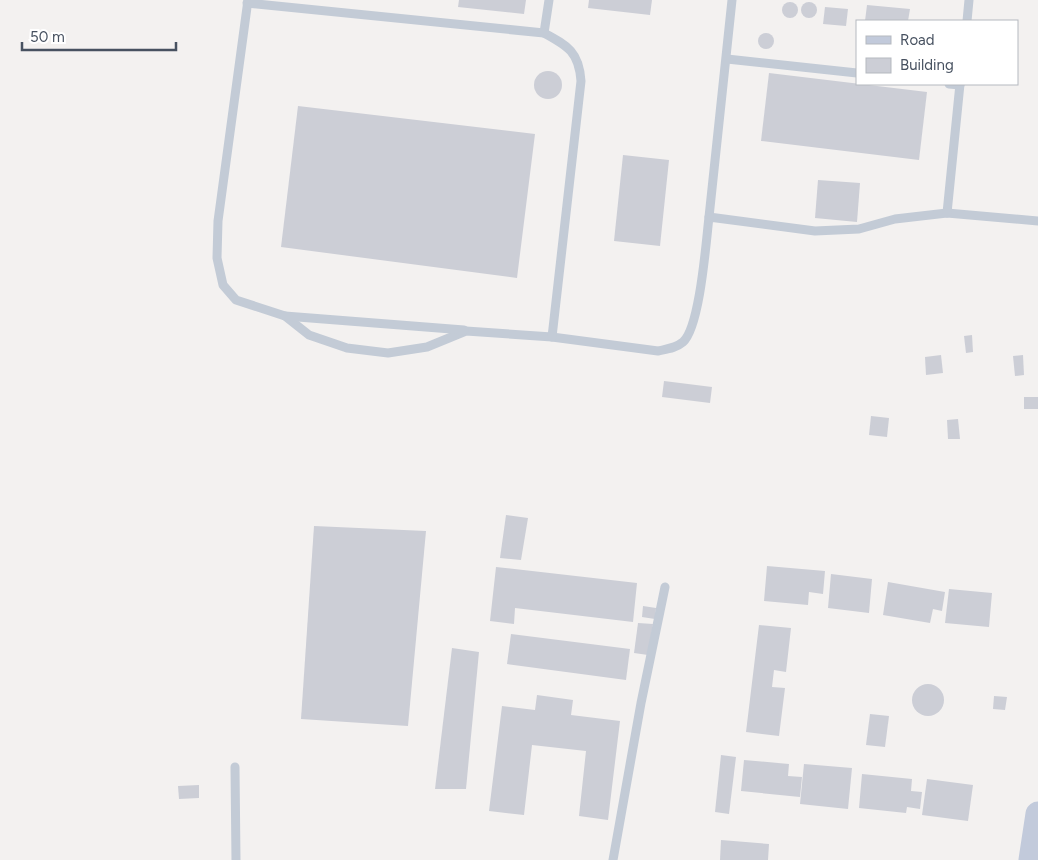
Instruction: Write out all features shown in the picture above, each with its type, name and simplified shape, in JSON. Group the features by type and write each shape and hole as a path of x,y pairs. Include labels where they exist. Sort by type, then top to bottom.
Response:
{"street":[{"path":"1031,860 1038,814"}],"lane":[{"path":"544,33 549,0"},
{"path":"552,337 581,81 580,68 575,55 562,43 544,33 247,1 218,221 217,258 223,285 236,300 285,316 552,337 658,351 673,348 684,342 690,332 699,300 732,0"},
{"path":"967,20 969,0"},
{"path":"727,58 856,73"},
{"path":"947,213 960,85"},
{"path":"709,218 815,232 859,229 895,219 947,213 1038,221"},
{"path":"285,316 309,335 347,348 388,353 427,347 466,330"},
{"path":"613,860 641,703 665,587"},
{"path":"235,767 236,860"}],"building":[{"path":"459,0 526,0 524,14 458,7"},
{"path":"589,0 652,0 650,15 588,8"},
{"path":"790,2 796,4 798,10 796,16 790,18 784,16 782,10 784,4"},
{"path":"809,2 815,4 817,10 815,16 809,18 803,16 801,10 803,4"},
{"path":"867,5 910,9 908,20 865,20"},
{"path":"825,7 848,9 846,26 823,24"},
{"path":"766,33 772,35 774,41 772,47 766,49 760,47 758,41 760,35"},
{"path":"548,71 558,75 562,85 558,95 548,99 538,95 534,85 538,75"},
{"path":"769,73 856,83 856,85 927,92 919,160 761,141"},
{"path":"298,106 535,134 517,278 281,247"},
{"path":"623,155 669,160 660,246 614,241"},
{"path":"818,180 860,183 857,222 815,218"},
{"path":"972,335 973,352 966,353 964,336"},
{"path":"941,355 943,373 926,375 925,357"},
{"path":"1023,355 1024,375 1015,376 1013,356"},
{"path":"664,381 712,387 710,403 662,397"},
{"path":"1024,397 1038,397 1038,409 1024,409"},
{"path":"871,416 889,418 887,437 869,435"},
{"path":"958,419 960,439 948,439 947,420"},
{"path":"506,515 528,518 521,560 500,558"},
{"path":"314,526 426,531 408,726 301,719"},
{"path":"767,566 825,571 823,594 809,592 808,605 764,601"},
{"path":"496,567 637,583 633,622 515,608 514,624 490,621"},
{"path":"831,574 872,579 869,613 828,608"},
{"path":"888,582 945,592 942,611 933,609 930,623 883,615"},
{"path":"949,589 992,593 989,627 945,623"},
{"path":"643,606 656,608 655,619 642,617"},
{"path":"638,623 653,624 648,655 634,653"},
{"path":"759,625 791,628 786,672 774,670 772,687 785,688 779,736 746,732"},
{"path":"511,634 630,649 626,680 507,664"},
{"path":"452,648 479,652 466,789 435,789"},
{"path":"928,684 934,685 939,689 943,694 943,706 939,711 934,715 928,716 922,715 917,711 913,706 912,700 913,694 917,689 922,685"},
{"path":"537,695 573,700 571,715 620,721 608,820 579,816 586,751 532,745 524,815 489,811 502,706 535,710"},
{"path":"994,696 1007,697 1005,710 993,709"},
{"path":"870,714 889,716 885,747 866,745"},
{"path":"721,755 736,757 729,814 715,812"},
{"path":"744,760 789,764 788,776 802,777 800,797 741,791"},
{"path":"804,764 852,768 848,809 800,804"},
{"path":"862,774 912,779 911,791 922,792 920,809 907,807 906,813 859,808"},
{"path":"927,779 973,785 968,821 922,815"},
{"path":"199,785 199,798 179,799 178,786"},
{"path":"721,840 769,844 768,860 720,860"}]}
